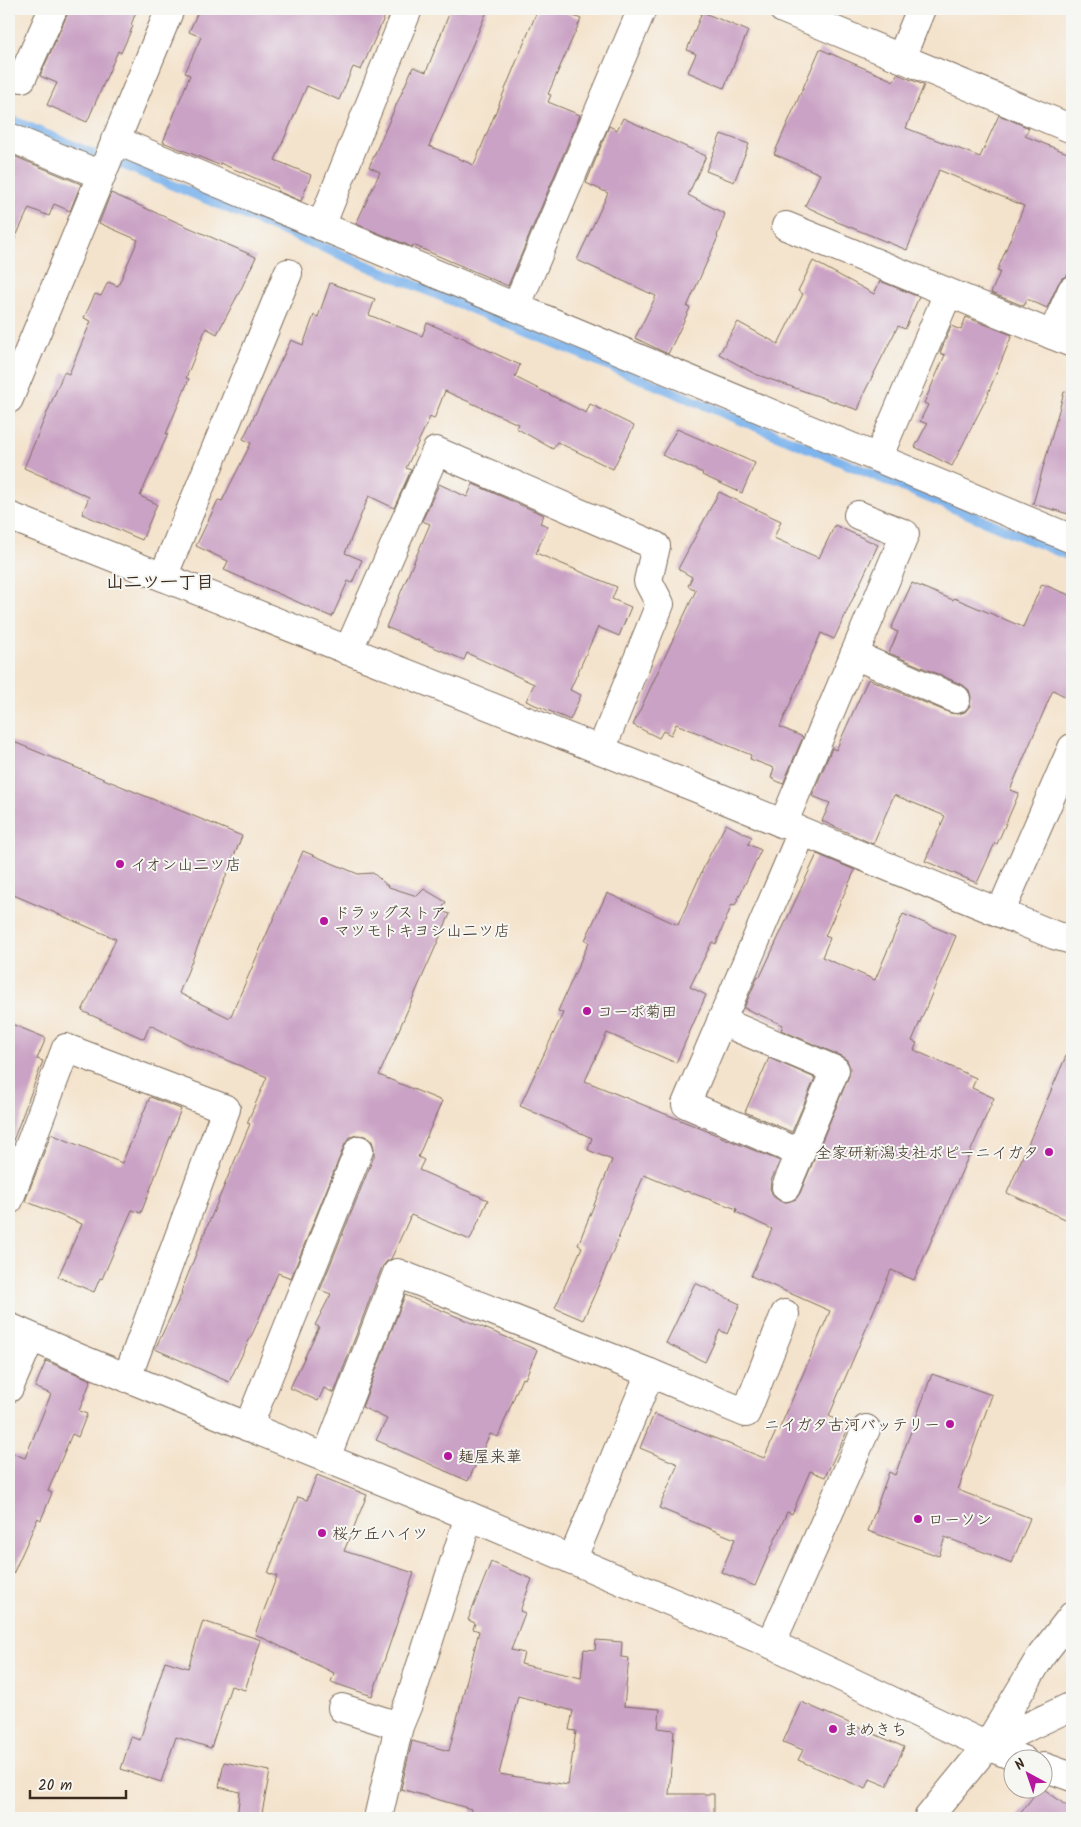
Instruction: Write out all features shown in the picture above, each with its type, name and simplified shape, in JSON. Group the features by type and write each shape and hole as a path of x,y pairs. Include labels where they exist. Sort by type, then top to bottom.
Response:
{"street":[{"path":"22,78 53,9"},
{"path":"9,399 170,9"},
{"path":"322,226 408,9"},
{"path":"516,307 642,9"},
{"path":"783,9 1072,129"},
{"path":"901,58 921,9"},
{"path":"9,137 101,175"},
{"path":"115,140 1072,539"},
{"path":"786,226 1062,339 1072,290"},
{"path":"163,577 288,273"},
{"path":"878,458 948,293"},
{"path":"348,651 436,452 656,546 648,581 660,604 601,750"},
{"path":"800,1153 686,1104 721,1021 793,828 854,656 905,534 858,515"},
{"path":"9,516 601,750 1054,936 1072,940"},
{"path":"854,656 956,699"},
{"path":"1000,913 1072,748"},
{"path":"721,1021 835,1070 786,1187"},
{"path":"9,1200 66,1048 226,1108 127,1378"},
{"path":"248,1427 359,1150"},
{"path":"326,1458 397,1273 650,1372 746,1412 785,1314"},
{"path":"9,1388 20,1332 127,1378 469,1516 771,1644 1004,1753"},
{"path":"572,1560 650,1372"},
{"path":"771,1644 866,1429"},
{"path":"378,1818 399,1726 409,1702 469,1516"},
{"path":"928,1818 987,1746 1041,1656 1072,1616"},
{"path":"987,1746 1072,1706"},
{"path":"342,1708 399,1726"},
{"path":"1054,1771 1072,1777"}],"building":[{"path":"69,9 137,9 131,25 133,26 121,53 118,51 87,122 47,105 57,83 40,76"},
{"path":"199,9 388,9 361,70 353,67 339,100 307,86 275,160 311,175 301,201 277,191 278,188 220,163 219,165 163,142 190,75 185,73 201,37 189,32"},
{"path":"451,9 488,9 429,146 474,165 538,9 556,9 581,19 548,94 551,95 548,102 580,115 508,286 413,245 412,247 356,224 380,172 369,167 413,67 426,72"},
{"path":"702,12 748,31 724,88 688,72 696,54 687,50"},
{"path":"820,49 894,81 897,74 924,85 906,128 980,157 999,115 1029,128 1025,136 1072,155 1072,265 1067,276 1062,278 1058,284 1047,308 1027,299 1024,306 991,293 1000,272 997,271 1024,206 939,170 907,250 835,221 805,206 820,174 774,154"},
{"path":"623,118 706,156 688,195 725,214 718,237 687,307 690,308 668,354 635,338 656,296 577,260 608,193 586,183 609,126 617,130"},
{"path":"721,134 749,144 734,182 706,171"},
{"path":"9,154 81,184 70,211 54,204 49,216 29,208 9,252"},
{"path":"111,193 256,257 217,334 206,328 186,378 189,379 166,434 168,434 140,496 157,504 142,540 82,514 89,497 24,468 64,372 69,374 91,321 84,318 95,294 101,296 108,282 118,286 138,240 99,223"},
{"path":"813,261 874,294 880,281 919,297 905,329 898,326 865,391 858,410 755,374 719,354 738,322 778,344 803,294 798,291"},
{"path":"330,283 375,299 369,315 422,336 427,323 466,339 520,365 515,377 586,413 590,404 634,426 613,469 557,442 553,449 516,428 518,424 445,391 434,419 430,417 406,468 411,470 394,508 369,496 345,553 362,560 352,583 348,581 332,617 224,570 228,561 196,546 218,500 222,501 251,443 243,439 291,340 303,345 314,315 318,317"},
{"path":"966,317 1012,335 989,393 952,466 915,447 927,424 920,421 928,405 924,403 945,355 940,353 951,326 961,330"},
{"path":"1064,392 1072,393 1072,515 1033,504"},
{"path":"677,429 755,463 742,493 662,455"},
{"path":"439,484 467,497 473,484 544,515 540,523 548,526 536,553 617,587 612,599 631,607 619,636 598,627 570,690 581,695 570,720 526,701 534,684 467,653 464,660 386,627 430,524 422,521"},
{"path":"719,492 781,521 774,538 819,558 835,525 878,545 834,639 821,633 780,727 803,737 783,784 771,778 774,768 750,759 751,755 676,724 671,735 663,731 659,738 633,725 696,590 688,586 692,577 678,569"},
{"path":"912,583 953,600 954,598 1023,627 1042,584 1072,596 1072,700 1053,690 1010,790 1019,793 997,844 995,843 977,883 925,861 945,816 894,795 873,844 822,821 830,803 812,796 832,748 836,750 868,679 950,713 958,714 965,712 970,706 971,697 969,690 963,685 889,653 898,632 891,629"},
{"path":"9,740 242,836 179,993 230,1018 303,851 358,874 373,873 389,887 417,896 424,889 446,902 441,911 450,914 379,1075 442,1101 418,1157 424,1160 419,1170 488,1200 470,1240 411,1215 391,1259 382,1267 334,1393 324,1388 318,1401 290,1388 319,1327 315,1325 331,1294 320,1290 374,1156 372,1141 365,1136 357,1135 350,1137 345,1144 291,1278 278,1273 255,1328 229,1382 155,1349 182,1293 202,1239 250,1124 247,1123 267,1077 190,1045 150,1025 144,1039 82,1011 116,939 9,893"},
{"path":"726,824 752,837 748,844 761,850 735,905 732,904 716,944 712,942 690,987 706,995 676,1063 607,1033 585,1081 780,1161 771,1181 770,1188 773,1196 780,1201 787,1202 796,1199 849,1076 850,1068 847,1060 841,1056 781,1030 783,1025 744,1008 817,854 855,870 825,936 830,938 822,957 875,980 903,914 956,936 912,1041 917,1043 914,1050 976,1078 972,1088 994,1098 914,1280 891,1270 829,1416 849,1427 825,1477 810,1471 792,1514 787,1512 755,1586 721,1572 735,1539 659,1508 678,1464 640,1448 654,1414 764,1458 777,1429 779,1430 830,1311 751,1276 772,1229 736,1212 737,1209 685,1192 644,1175 583,1320 555,1308 582,1247 578,1245 612,1160 588,1150 592,1138 520,1106 563,1013 558,1011 589,942 585,940 607,893 678,925 707,860"},
{"path":"9,1023 46,1038 37,1059 43,1061 11,1146 9,1145"},
{"name":"全家研新潟支社ポピーニイガタ","path":"1072,1042 1072,1222 1007,1193"},
{"path":"769,1058 815,1078 792,1132 745,1112"},
{"path":"150,1097 181,1109 141,1213 132,1210 102,1279 100,1278 94,1292 58,1277 82,1224 25,1201 51,1134 122,1163"},
{"path":"695,1283 740,1304 727,1334 720,1330 705,1362 666,1343"},
{"path":"405,1295 537,1350 525,1379 522,1378 498,1437 490,1434 468,1481 376,1440 387,1419 362,1407"},
{"path":"46,1361 91,1380 79,1411 87,1414 78,1437 72,1434 48,1491 52,1493 41,1520 38,1518 9,1583 9,1452 25,1458 51,1394 35,1387"},
{"path":"932,1374 992,1395 958,1490 1030,1518 1012,1563 945,1537 939,1556 868,1531 889,1472 895,1475"},
{"path":"317,1475 367,1495 344,1551 414,1573 372,1696 331,1682 334,1673 255,1634 277,1576 268,1573 298,1497 307,1500"},
{"path":"491,1562 532,1579 520,1611 525,1613 511,1650 524,1653 521,1664 581,1678 584,1649 595,1650 596,1640 622,1642 621,1657 629,1658 624,1706 660,1709 658,1728 674,1730 669,1794 714,1794 714,1818 470,1818 471,1809 401,1789 412,1741 449,1751 479,1631 473,1629 475,1623 468,1620","holes":["518,1696 573,1711 569,1730 576,1731 568,1785 499,1774"]},
{"path":"203,1621 261,1640 245,1690 231,1686 211,1748 176,1737 161,1782 121,1769 131,1737 140,1740 165,1661 188,1668"},
{"path":"801,1702 904,1747 887,1786 870,1779 866,1789 798,1760 803,1750 783,1742"},
{"path":"224,1762 270,1771 261,1818 237,1818 240,1792 219,1787"},
{"path":"1054,1796 1072,1810 1072,1818 1017,1818 1030,1800 1054,1800"}],"waterway":[{"path":"9,119 91,153"},
{"path":"119,163 1072,557"}],"place":[{"name":"イオン山二ツ店","path":"120,864"},
{"name":"ドラッグストア マツモトキヨシ山二ツ店","path":"324,921"},
{"name":"コーポ菊田","path":"587,1011"},
{"name":"全家研新潟支社ポピーニイガタ","path":"1049,1152"},
{"name":"ニイガタ古河バッテリー","path":"950,1424"},
{"name":"麺屋来華","path":"448,1456"},
{"name":"ローソン","path":"918,1519"},
{"name":"桜ケ丘ハイツ","path":"322,1533"},
{"name":"まめきち","path":"833,1729"}],"district":[{"name":"山二ツ一丁目","path":"160,582"}]}
